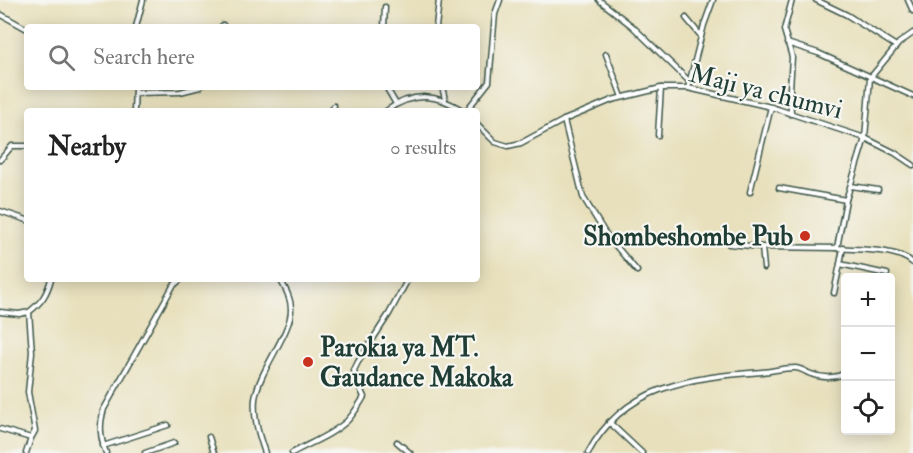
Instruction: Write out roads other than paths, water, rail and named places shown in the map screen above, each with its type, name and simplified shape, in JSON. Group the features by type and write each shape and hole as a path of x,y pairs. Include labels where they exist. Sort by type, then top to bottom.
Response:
{"street":[{"path":"137,24 143,0"},
{"path":"436,24 438,0"},
{"path":"467,108 489,82 495,14 500,0"},
{"path":"599,0 632,26 690,82"},
{"path":"688,88 713,0"},
{"path":"791,114 790,89 793,61 784,30 792,0"},
{"path":"816,0 847,15 896,46"},
{"path":"908,0 913,11"},
{"path":"384,24 385,7"},
{"path":"0,14 24,27"},
{"path":"686,18 701,36"},
{"path":"837,248 846,200 865,138 870,78 896,46 913,33"},
{"path":"787,43 818,53 913,96"},
{"path":"606,54 622,97"},
{"path":"658,135 661,88"},
{"name":"Maji ya chumvi","path":"480,127 495,142 508,146 521,143 597,105 661,88 688,88 771,107 865,138 913,165"},
{"path":"134,108 136,90"},
{"path":"136,93 170,90"},
{"path":"388,90 396,104"},
{"path":"443,90 445,99"},
{"path":"390,108 411,98 426,97 445,99 460,108"},
{"path":"750,192 771,107"},
{"path":"564,120 578,180 588,208 604,233 637,271"},
{"path":"0,160 12,146 24,146"},
{"path":"851,186 878,190"},
{"path":"779,188 846,200"},
{"path":"0,212 24,219"},
{"path":"729,244 762,247 843,248 890,253 913,262"},
{"path":"762,247 764,268"},
{"path":"834,293 843,248"},
{"path":"840,264 882,273"},
{"path":"0,312 18,315 29,312 42,301 49,291 50,282"},
{"path":"104,449 100,423 104,409 173,286 178,282"},
{"path":"265,453 255,421 255,398 292,311 289,297 282,282"},
{"path":"292,453 346,422 364,397 354,370 406,282"},
{"path":"26,453 34,431 28,392 32,352 29,312"},
{"path":"588,453 609,422 634,403 670,385 697,378 795,368 823,377 841,375"},
{"path":"609,422 642,453"},
{"path":"100,453 104,449 168,425"},
{"path":"0,429 31,438"},
{"path":"209,437 214,453"},
{"path":"397,442 410,453"},
{"path":"145,453 174,443"}],"place":[{"name":"Shombeshombe Pub","path":"805,236"},
{"name":"Parokia ya MT. Gaudance Makoka","path":"308,362"}]}
